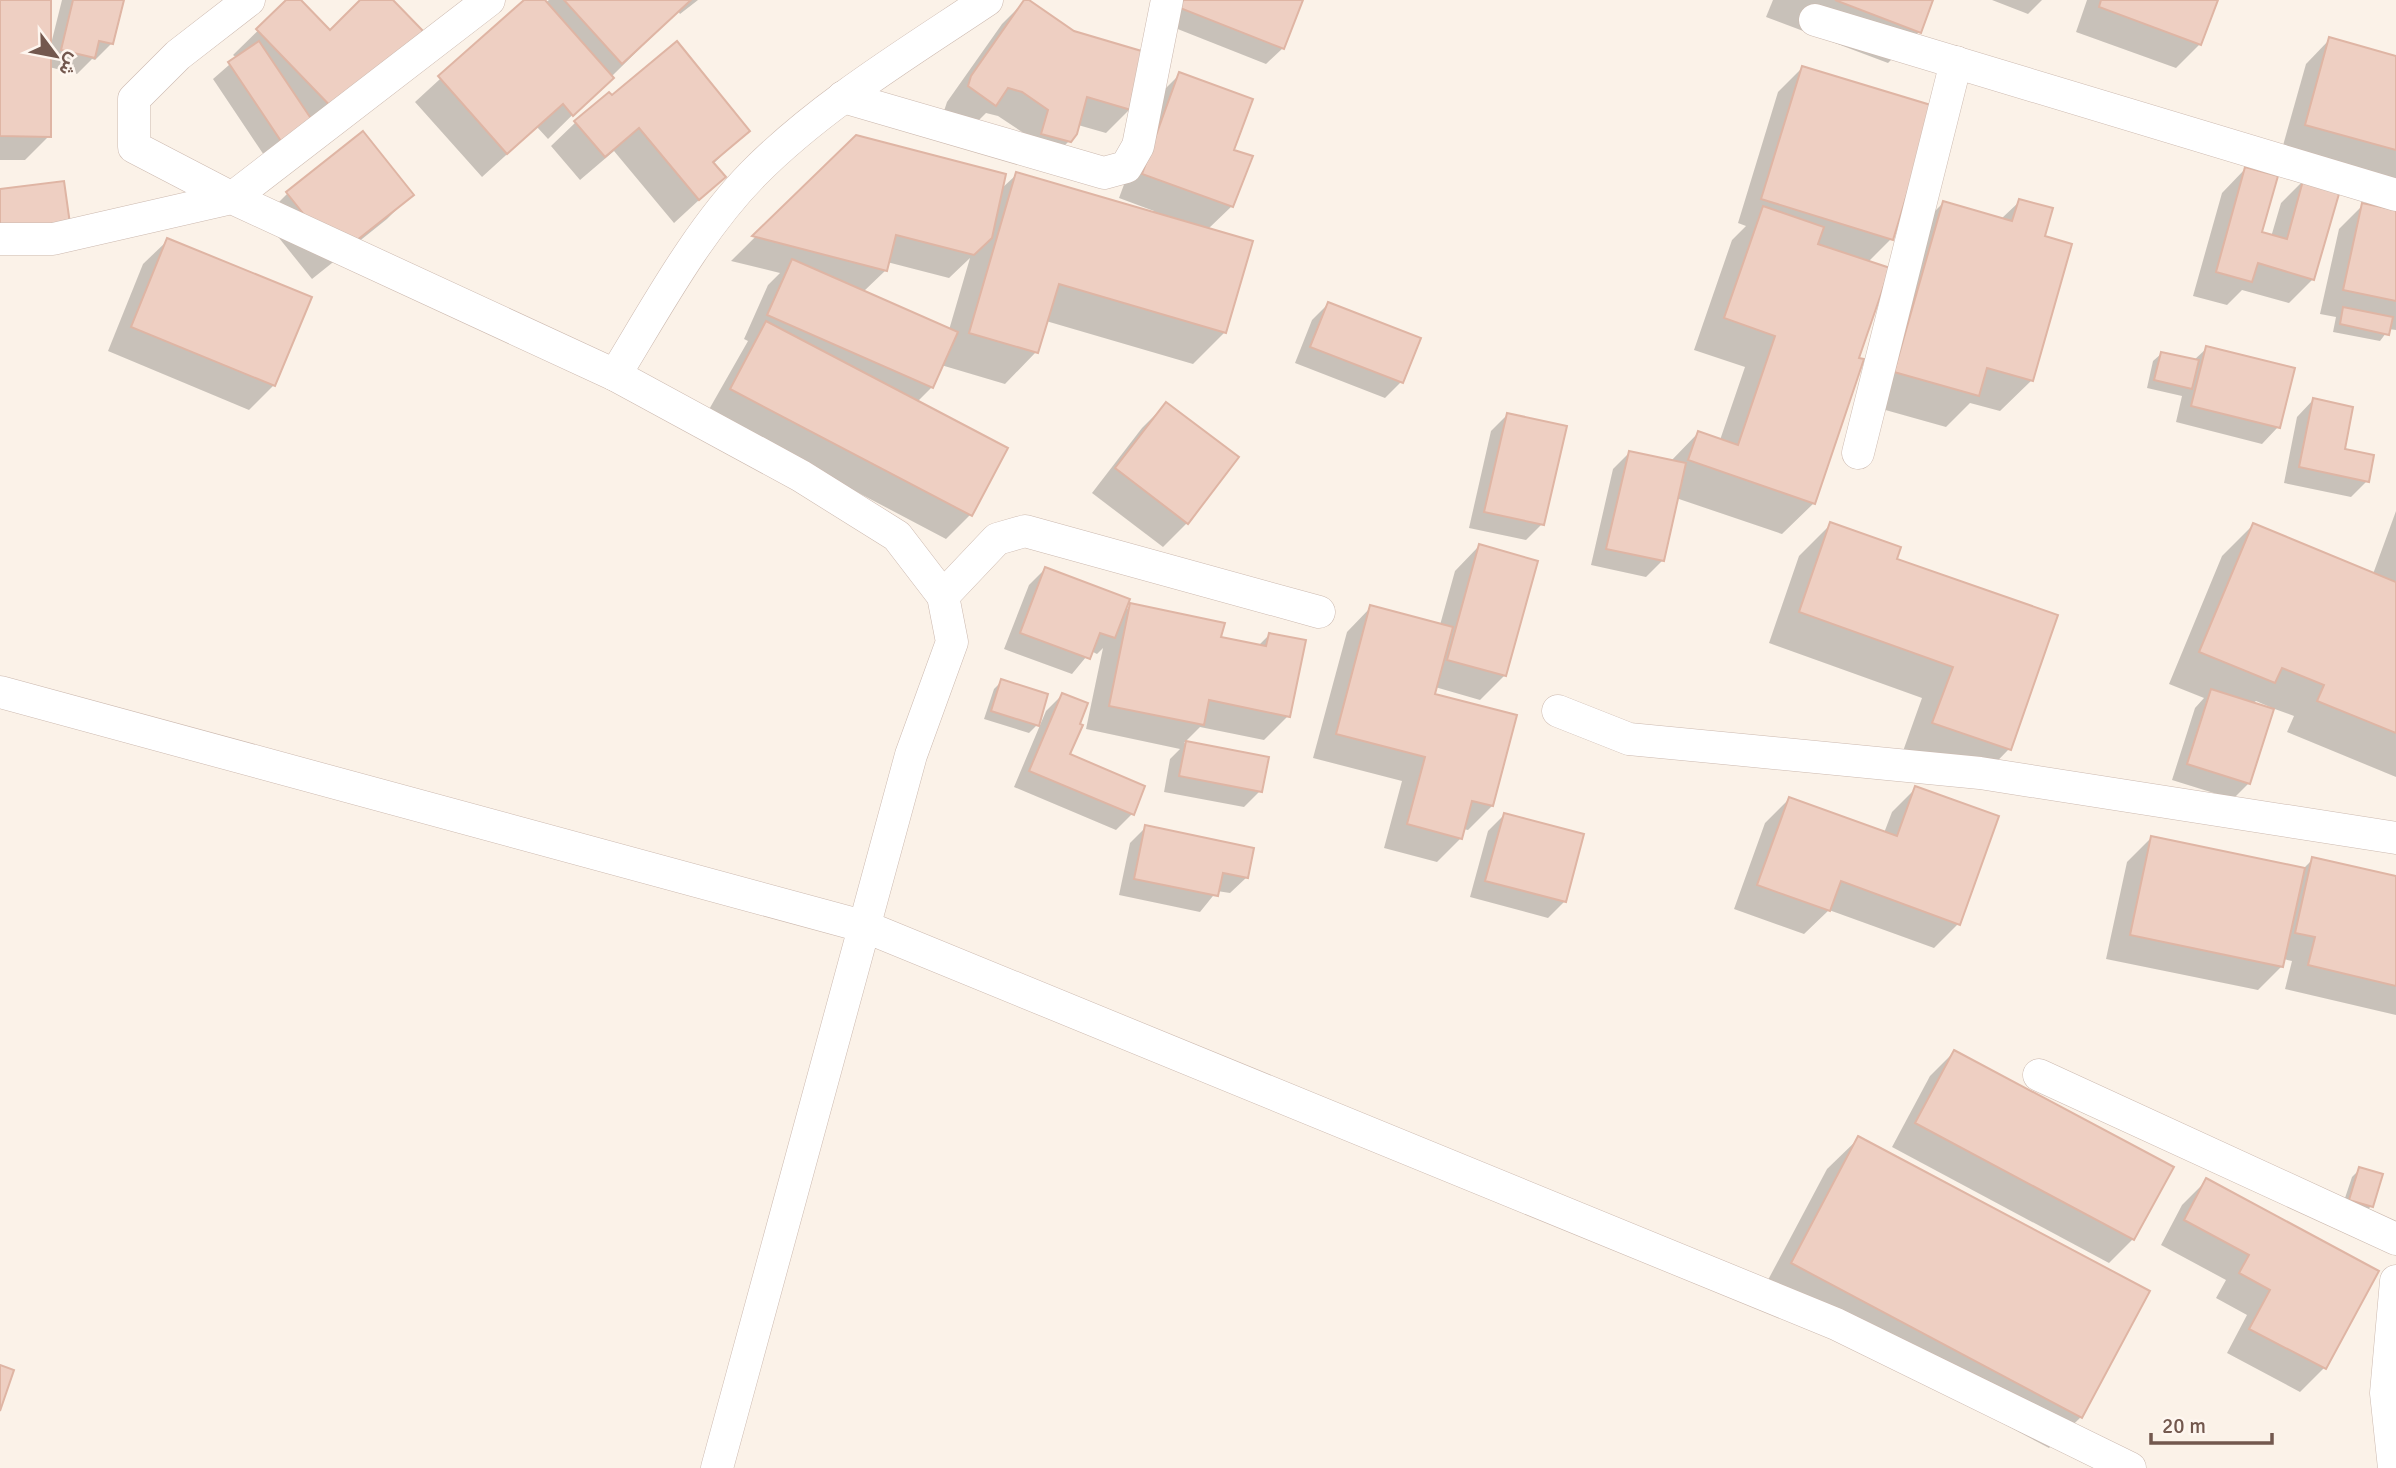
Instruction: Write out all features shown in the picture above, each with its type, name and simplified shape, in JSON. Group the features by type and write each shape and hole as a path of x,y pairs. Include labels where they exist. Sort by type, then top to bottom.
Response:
{"street":[{"path":"249,0 178,55 134,99 134,147 232,198 615,374 801,476 897,536 943,596 952,642 911,755 717,1468"},
{"path":"0,239 53,239 232,198 489,0"},
{"path":"615,374 688,257 753,174 843,97 987,0"},
{"path":"843,97 1104,173 1126,167 1138,146 1167,0"},
{"path":"1815,20 2396,195"},
{"path":"1858,453 1956,62"},
{"path":"943,596 997,539 1025,531 1319,612"},
{"path":"0,692 866,927 1836,1324 2130,1468"},
{"path":"1558,712 1629,739 1980,773 2396,838"},
{"path":"2039,1075 2396,1239"},
{"path":"2394,1468 2386,1392 2396,1281"}],"building":[{"path":"0,0 51,0 51,137 0,136"},
{"path":"73,0 124,0 113,44 99,41 95,58 61,50"},
{"path":"286,0 301,0 330,30 360,0 393,0 426,34 341,117 256,29"},
{"path":"524,0 545,0 614,78 573,116 563,104 507,154 438,76"},
{"path":"564,0 691,0 622,64"},
{"path":"1024,0 1029,0 1074,31 1155,55 1131,110 1087,97 1077,134 1071,142 1041,134 1048,110 1022,92 1008,88 996,106 968,86 971,76"},
{"path":"1183,0 1303,0 1284,49 1180,8"},
{"path":"1835,0 1933,0 1921,33"},
{"path":"2101,0 2218,0 2201,45 2099,7"},
{"path":"2329,37 2396,56 2396,150 2305,125"},
{"path":"259,41 320,132 289,153 228,62"},
{"path":"677,41 750,131 713,162 726,177 699,200 639,128 605,157 574,121 609,92 612,95"},
{"path":"1802,66 1934,106 1893,240 1761,199"},
{"path":"1179,72 1253,99 1234,150 1253,156 1233,207 1142,174"},
{"path":"363,131 414,195 337,256 286,192"},
{"path":"856,135 1006,174 992,238 974,255 896,235 887,271 752,236"},
{"path":"2245,167 2278,176 2262,232 2287,239 2304,177 2341,187 2314,280 2258,263 2252,282 2216,272"},
{"path":"1016,172 1253,241 1226,333 1059,284 1038,353 969,333"},
{"path":"64,181 71,231 0,240 0,189"},
{"path":"2019,199 2053,208 2045,236 2072,244 2033,381 1987,368 1979,396 1894,372 1943,201 2012,221"},
{"path":"2362,203 2396,210 2396,301 2343,290"},
{"path":"1763,206 1824,227 1818,244 1890,268 1859,358 1864,359 1815,504 1688,460 1698,431 1738,445 1775,336 1724,318"},
{"path":"167,238 312,297 275,386 131,327"},
{"path":"792,259 958,332 933,388 767,315"},
{"path":"1328,302 1421,338 1403,383 1310,347"},
{"path":"2343,307 2393,317 2389,335 2340,324"},
{"path":"766,321 1008,448 972,516 730,389"},
{"path":"2206,346 2295,368 2280,428 2191,406"},
{"path":"2161,352 2199,360 2192,389 2154,380"},
{"path":"2313,398 2353,407 2345,449 2374,455 2369,482 2299,467"},
{"path":"1166,402 1239,457 1188,524 1115,468"},
{"path":"1507,413 1567,426 1544,525 1484,512"},
{"path":"1629,451 1686,463 1664,561 1606,549"},
{"path":"1830,522 1901,547 1897,559 2058,615 2011,750 1932,723 1953,667 1799,612"},
{"path":"2253,523 2396,582 2396,733 2317,701 2324,685 2282,668 2275,683 2199,652"},
{"path":"1479,544 1538,561 1506,676 1447,660"},
{"path":"1045,567 1130,599 1115,638 1100,633 1090,659 1020,633"},
{"path":"1130,603 1225,623 1221,637 1266,646 1269,633 1306,640 1290,717 1209,700 1204,725 1109,706"},
{"path":"1370,605 1453,627 1435,694 1517,715 1493,806 1472,801 1462,839 1407,824 1425,757 1336,734"},
{"path":"1001,679 1048,694 1039,726 991,711"},
{"path":"2211,689 2274,709 2250,784 2187,764"},
{"path":"1062,693 1088,703 1080,724 1083,725 1070,754 1145,786 1134,815 1029,771"},
{"path":"1186,741 1269,757 1262,792 1179,776"},
{"path":"1915,786 1999,816 1960,925 1841,881 1830,911 1757,885 1789,797 1897,836"},
{"path":"1504,813 1584,834 1566,902 1485,881"},
{"path":"1145,825 1254,848 1248,878 1223,873 1218,896 1134,879"},
{"path":"2151,836 2305,868 2283,967 2130,935"},
{"path":"2312,857 2396,876 2396,986 2308,965 2315,937 2295,933"},
{"path":"1954,1050 2174,1167 2134,1240 1915,1123"},
{"path":"1858,1136 2150,1291 2082,1418 1791,1263"},
{"path":"2359,1167 2383,1174 2373,1207 2349,1200"},
{"path":"2206,1178 2379,1271 2326,1369 2249,1329 2270,1290 2239,1273 2249,1255 2184,1220"},
{"path":"0,1365 14,1370 0,1411"}]}
